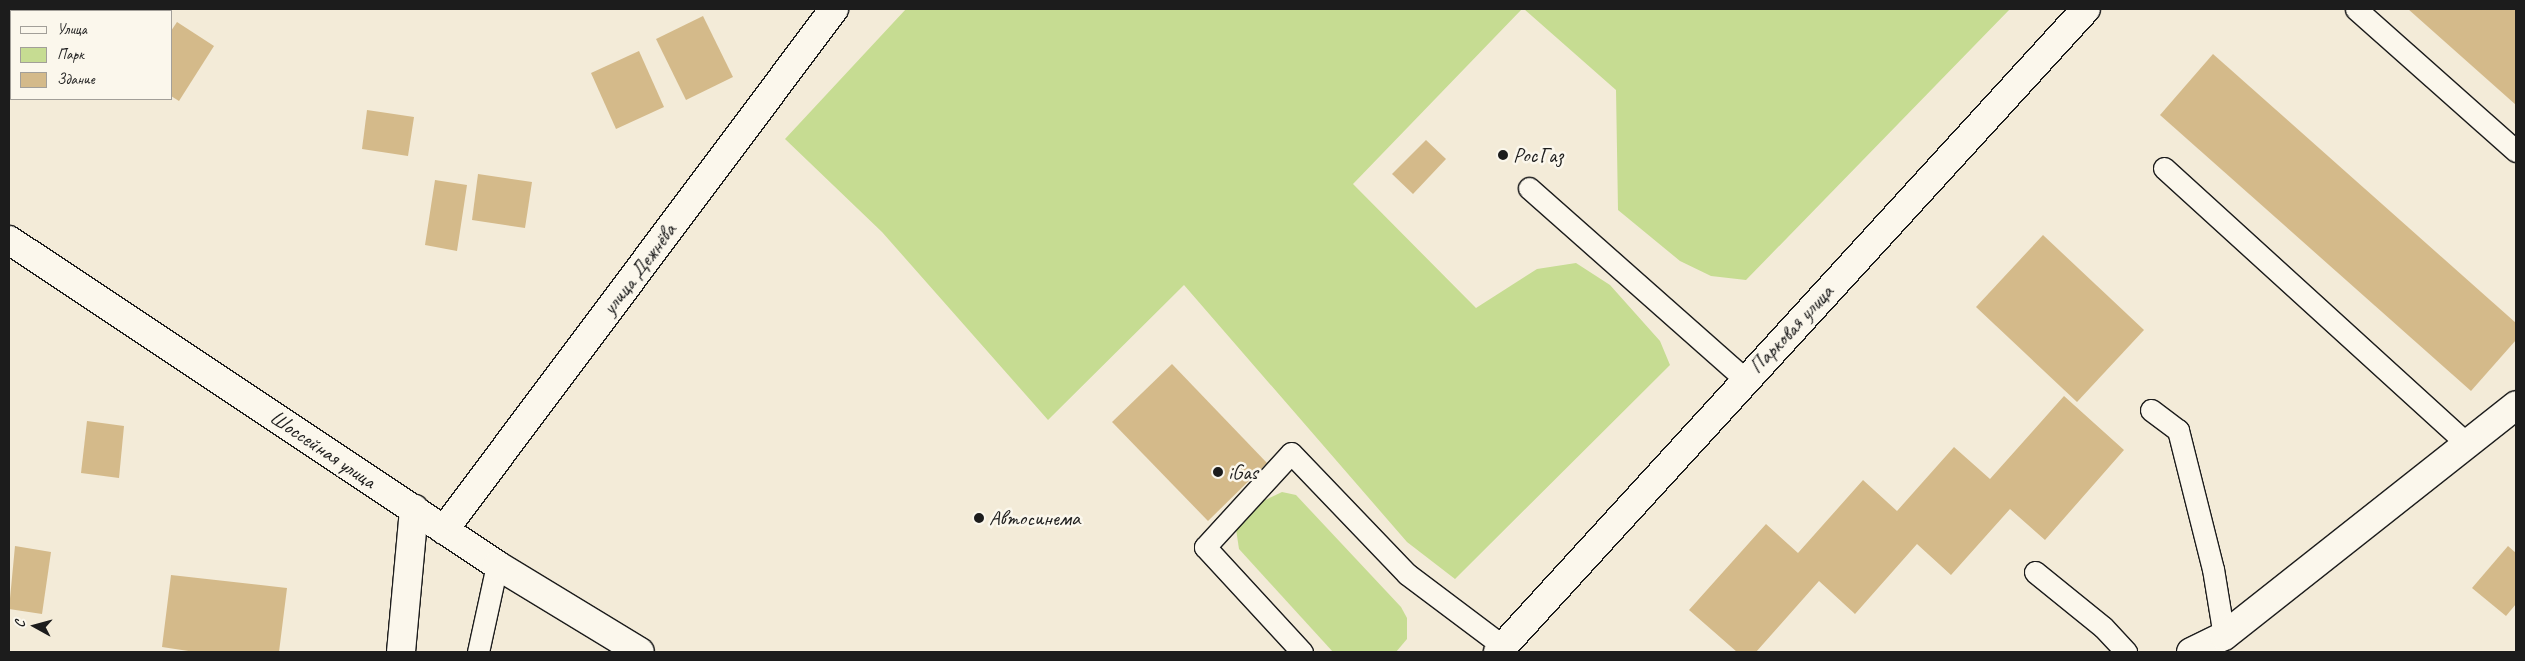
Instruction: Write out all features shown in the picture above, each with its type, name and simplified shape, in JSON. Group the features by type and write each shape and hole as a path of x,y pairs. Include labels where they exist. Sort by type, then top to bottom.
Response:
{"main road":[{"name":"улица Дежнёва","path":"444,530 834,9"},
{"name":"Парковая улица","path":"1500,649 1745,379 2086,9"},
{"name":"Шоссейная улица","path":"9,240 444,530 640,652"},
{"path":"2190,652 2224,636 2516,404"},
{"path":"401,652 414,509"}],"lane":[{"path":"2356,9 2516,152"},
{"path":"2164,168 2467,444"},
{"path":"1529,188 1745,379"},
{"path":"2151,410 2178,430 2213,569 2224,636"},
{"path":"1302,652 1205,547 1291,454 1407,574 1500,649"},
{"path":"478,652 498,565"},
{"path":"2035,572 2103,627 2126,652"}],"green space":[{"path":"906,9 1522,9 1353,184 1476,308 1537,269 1576,263 1610,285 1660,341 1670,365 1455,579 1407,542 1184,285 1048,420 882,232 785,139"},
{"path":"1524,9 2010,9 1746,280 1711,276 1680,261 1618,210 1616,90"},
{"path":"1282,492 1296,495 1401,607 1407,618 1407,639 1396,652 1333,652 1239,549 1236,529 1261,502"}],"building":[{"path":"2408,9 2516,9 2516,105"},
{"path":"703,16 733,77 686,100 656,39"},
{"path":"177,22 214,46 179,101 172,97 172,30"},
{"path":"639,51 664,107 616,129 591,73"},
{"path":"2213,54 2516,323 2516,340 2471,391 2160,115"},
{"path":"367,110 414,117 408,156 362,149"},
{"path":"1426,140 1446,159 1413,194 1392,174"},
{"path":"478,174 532,182 525,228 472,220"},
{"path":"435,180 467,185 457,251 425,245"},
{"path":"2043,235 2144,330 2077,402 1976,307"},
{"path":"1172,364 1267,463 1208,521 1112,422"},
{"path":"2064,396 2124,450 2045,540 2010,509 1951,575 1917,544 1855,614 1819,581 1756,652 1737,652 1689,610 1766,524 1798,553 1863,480 1897,511 1954,447 1990,479"},
{"path":"87,421 124,426 119,478 81,473"},
{"path":"15,546 51,552 42,614 9,609"},
{"path":"2508,546 2516,553 2516,604 2506,616 2472,588"},
{"path":"171,575 287,588 279,652 195,652 162,647"}],"place":[{"name":"РосГаз","path":"1503,155"},
{"name":"iGas","path":"1218,472"},
{"name":"Автосинема","path":"979,518"}]}
